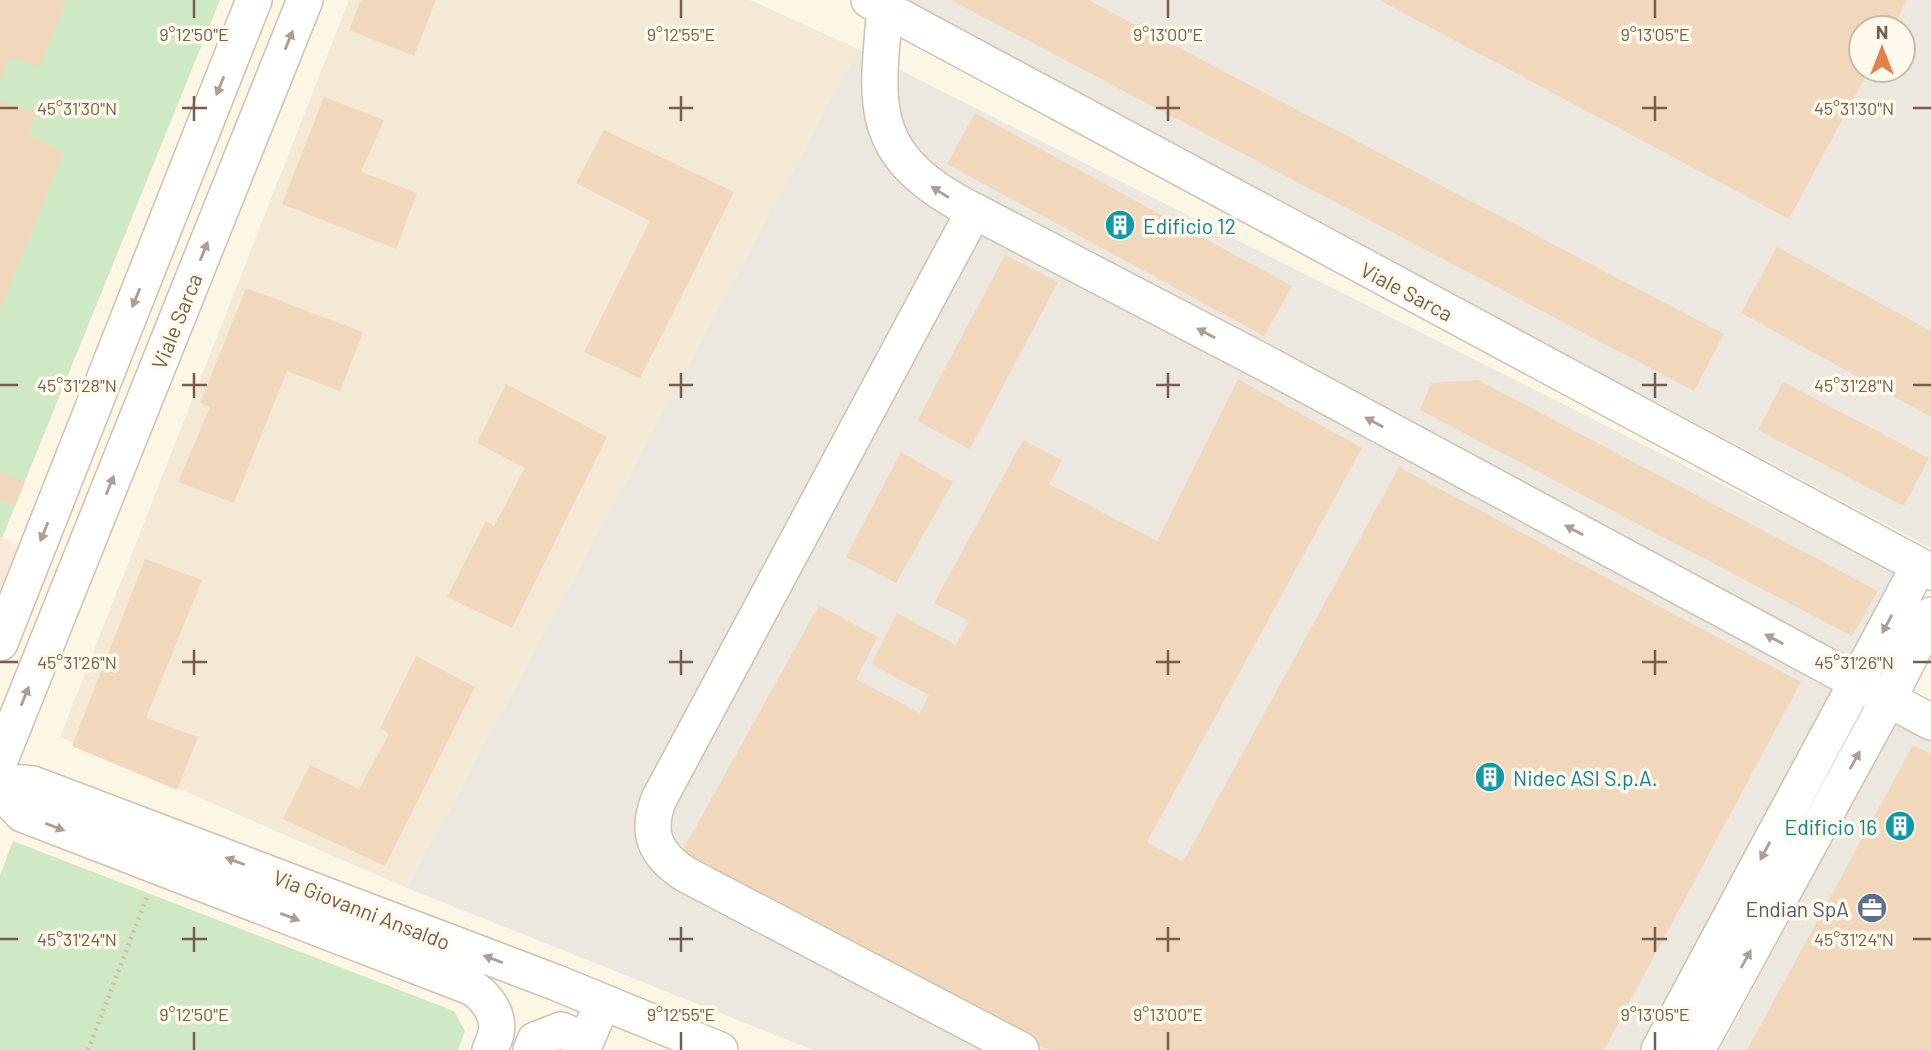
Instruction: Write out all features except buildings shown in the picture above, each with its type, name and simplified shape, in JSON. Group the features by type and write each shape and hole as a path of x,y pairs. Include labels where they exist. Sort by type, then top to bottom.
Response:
{"street":[{"path":"0,643 254,0"},
{"name":"Viale Sarca","path":"0,760 305,0"},
{"name":"Viale Sarca","path":"1856,683 1267,364 974,211 924,181 905,162 891,141 880,106 877,4 1925,569"},
{"path":"974,211 666,787 654,811 652,826 661,853 671,865 685,874 1021,1050"},
{"path":"1659,1050 1856,683 1925,569"},
{"path":"1697,1050 1888,700 1931,615"},
{"path":"1856,683 1931,722"},
{"name":"Via Giovanni Ansaldo","path":"0,781 33,783 603,1002 673,1041 720,1050"},
{"name":"Via Giovanni Ansaldo","path":"0,790 22,814 461,982 482,994 489,1002 493,1010 494,1041"},
{"path":"494,1041 508,1009 520,995 536,986 557,984"},
{"path":"531,1050 535,1040 561,1030 586,1041 603,1002"},
{"path":"1684,1002 1714,1019"}],"path":[{"path":"88,1050 159,867"}],"shaded area":[{"path":"349,0 750,0 858,49 407,888 60,737"},
{"path":"900,0 1931,0 1931,548"},
{"path":"858,49 1906,577 1643,1050 813,1050 407,888"},
{"path":"0,537 26,549 0,613"},
{"name":"Edificio 16","path":"1899,716 1931,733 1931,1050 1720,1050"}],"green space":[{"path":"0,0 220,0 2,538 0,537"},
{"path":"13,841 454,1011 465,1031 458,1050 0,1050 0,875"}],"place":[{"name":"Edificio 12","path":"1120,225"},
{"name":"Nidec ASI S.p.A.","path":"1490,777"},
{"name":"Edificio 16","path":"1900,826"},
{"name":"Endian SpA","path":"1872,908"}]}
